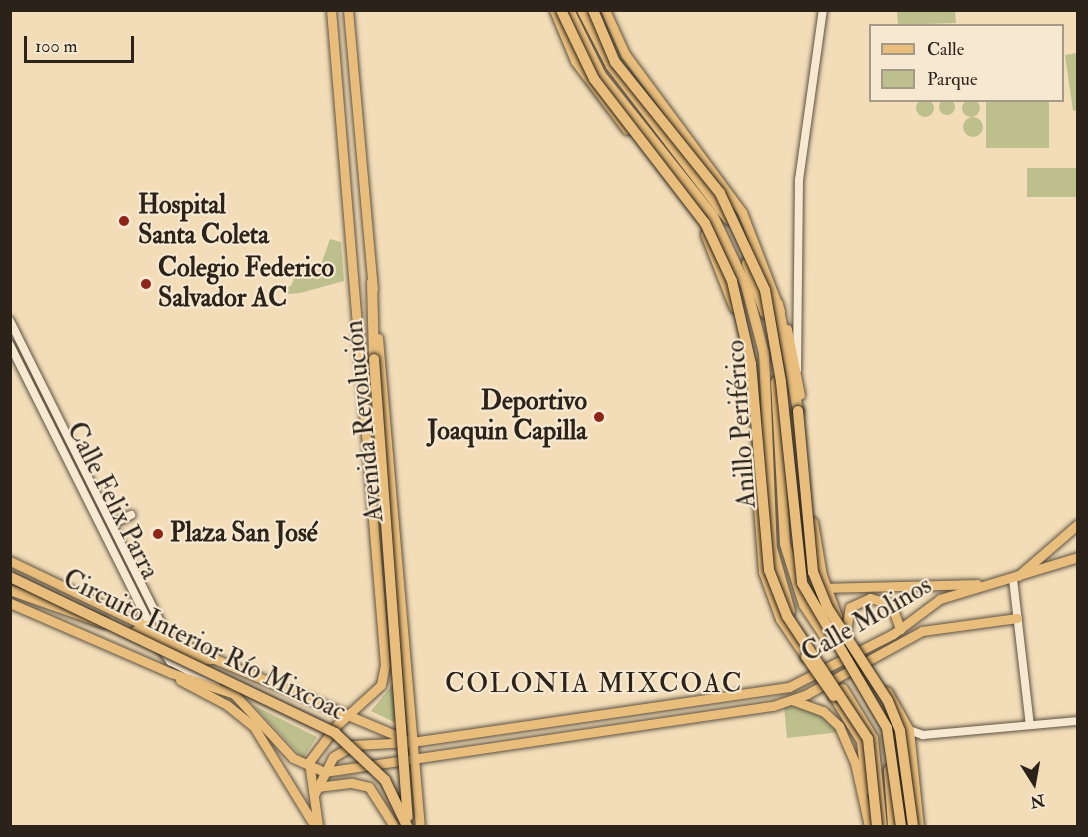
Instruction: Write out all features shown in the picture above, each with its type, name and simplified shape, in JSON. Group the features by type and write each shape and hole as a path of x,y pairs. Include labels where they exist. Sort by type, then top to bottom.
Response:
{"highway":[{"path":"561,10 594,79 705,223 732,281 751,364 769,570 787,616 868,739 877,826"},
{"name":"Anillo Periférico","path":"569,10 601,75 713,216 746,286 764,362 775,568 791,613 873,738 882,826"},
{"name":"Anillo Periférico","path":"582,10 611,66 699,177 732,224 760,293 776,382 785,544 804,605 856,681 882,730 893,826"},
{"path":"592,10 615,62 720,193 765,290 780,370 802,583 887,728 901,826"},
{"path":"699,177 722,183"},
{"path":"372,282 374,359 407,826"},
{"path":"778,304 798,411 813,572 827,608 892,711 908,759 913,826"},
{"path":"749,382 764,362"},
{"path":"755,465 770,484"},
{"name":"Circuito Interior Río Mixcoac","path":"10,577 335,733 385,780 407,826"},
{"path":"10,590 80,619 135,632 199,660 215,659"},
{"path":"135,632 150,625"}],"main road":[{"name":"Avenida Revolución","path":"308,767 346,717 381,685 385,666 331,10"},
{"name":"Avenida Revolución","path":"348,10 372,282 409,651 412,742 420,826"},
{"path":"554,10 589,82 700,222 743,336 749,382 763,572 780,619 861,741 869,826"},
{"path":"605,10 625,54 742,212 778,304 797,370 826,588 848,633 909,730 919,826"},
{"path":"1013,579 1077,524"},
{"name":"Calle Molinos","path":"315,791 324,772 346,747 412,742 789,687 900,629 931,603 1077,557"},
{"path":"10,561 165,632 215,659 346,717 412,742"},
{"path":"826,588 988,584"},
{"path":"848,633 850,608 870,598 891,604 900,629"},
{"path":"10,603 171,673 216,686 248,704 308,767 315,791 317,826"},
{"name":"Calle Molinos","path":"308,767 324,772 414,756 792,700 922,631 1017,618"},
{"path":"171,673 246,719 293,784 317,826"},
{"path":"792,700 823,711 839,726 855,763 869,826"},
{"path":"315,791 352,783 369,787 382,801 394,826"}],"street":[{"path":"797,370 799,180 823,10"},
{"name":"Calle Felix Parra","path":"10,321 114,523 165,632"},
{"name":"Calle Felix Parra","path":"10,345 168,660 216,686"},
{"path":"114,523 131,515"},
{"path":"1013,579 1030,725"},
{"path":"909,730 923,735 1077,721"}],"green space":[{"path":"897,11 955,11 956,23 898,24"},
{"path":"1077,53 1077,110 1073,111 1065,55"},
{"path":"919,102 931,102 933,105 931,114 925,117 919,114 916,108"},
{"path":"940,102 954,102 955,110 950,115 944,115 939,110"},
{"path":"965,102 977,102 979,105 977,114 971,117 965,114 962,108"},
{"path":"986,102 1049,102 1049,148 986,148"},
{"path":"969,117 977,117 983,123 983,131 977,137 969,137 963,131 963,123"},
{"path":"1027,168 1077,168 1077,197 1027,197"},
{"path":"330,239 341,242 344,281 288,294 279,286 291,286 297,271 317,276"},
{"path":"394,683 396,723 371,711"},
{"path":"796,704 822,713 840,732 787,738 784,706"},
{"path":"253,705 317,737 303,758"}],"place":[{"name":"Hospital Santa Coleta","path":"124,221"},
{"name":"Colegio Federico Salvador AC","path":"146,284"},
{"name":"Deportivo Joaquin Capilla","path":"599,417"},
{"name":"Plaza San José","path":"158,534"}],"district":[{"name":"COLONIA MIXCOAC","path":"594,684"}]}
